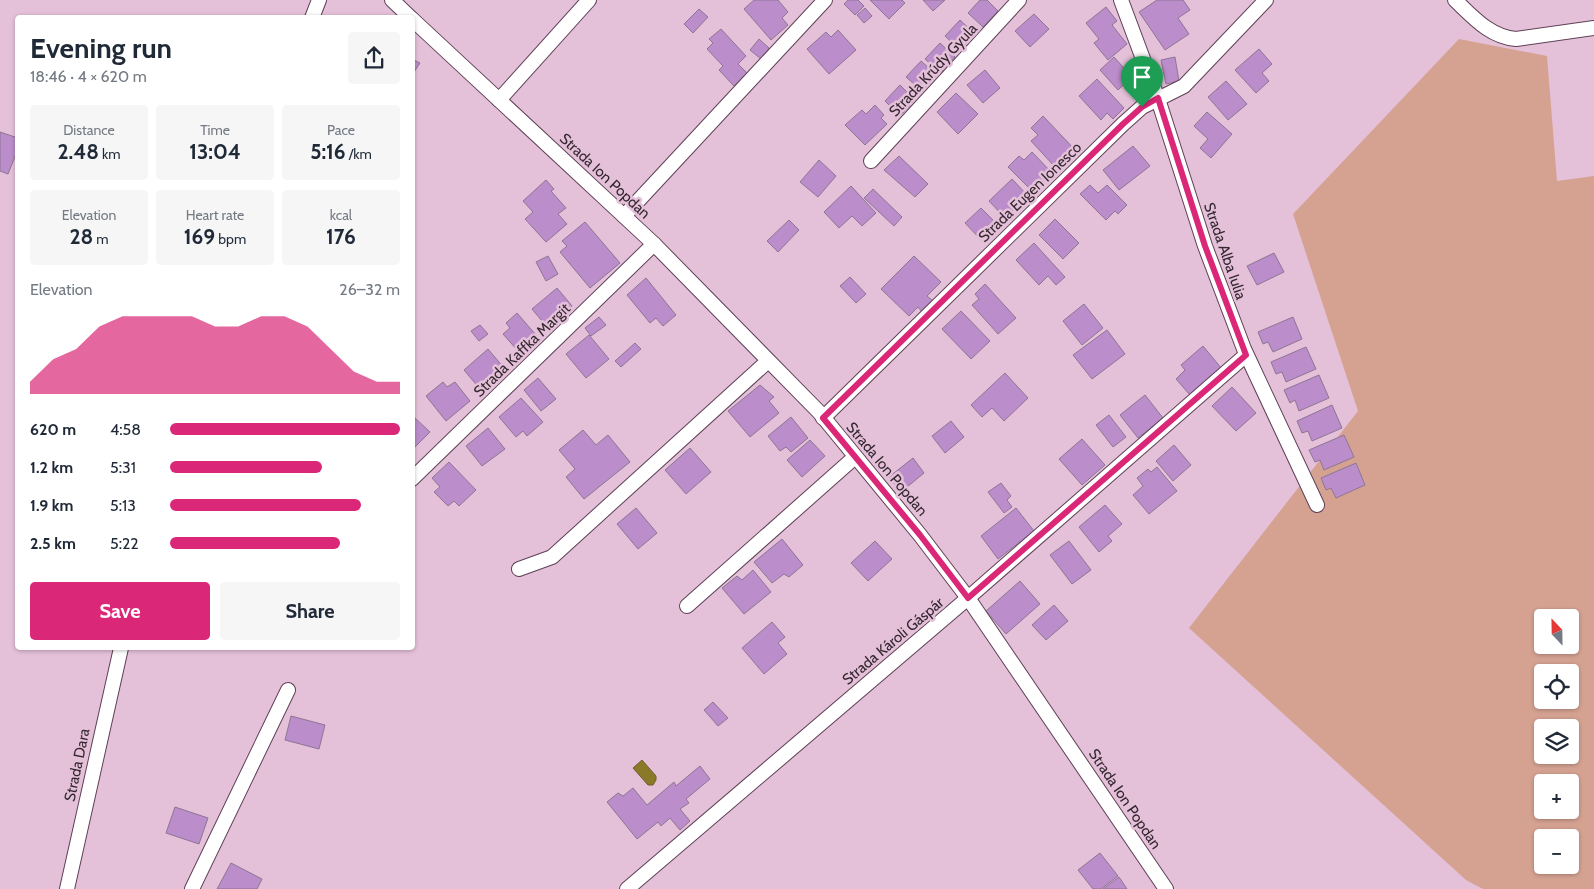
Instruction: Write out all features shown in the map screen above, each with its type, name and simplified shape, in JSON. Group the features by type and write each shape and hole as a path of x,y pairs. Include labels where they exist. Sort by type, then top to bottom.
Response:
{"street":[{"path":"313,15 319,0"},
{"name":"Strada Ion Popdan","path":"392,0 409,15"},
{"path":"499,100 589,0"},
{"path":"624,216 825,0"},
{"name":"Strada Krúdy Gyula","path":"871,161 1019,0"},
{"name":"Strada Alba Iulia","path":"1121,0 1158,98 1205,246 1246,355 1317,506"},
{"name":"Strada Eugen Ionesco","path":"823,418 1123,124 1142,107 1184,86 1266,0"},
{"path":"1455,0 1489,31 1504,38 1516,39 1594,28"},
{"name":"Strada Ion Popdan","path":"415,21 654,244 823,418 920,535 968,598 1166,889"},
{"name":"Strada Kaffka Margit","path":"415,476 654,244"},
{"name":"Strada Károli Gáspár","path":"627,889 968,598 1246,355"},
{"path":"519,569 552,557 768,361"},
{"path":"686,606 856,457"},
{"name":"Strada Dara","path":"67,889 121,650"},
{"path":"192,889 288,690"}],"shaded area":[{"path":"1459,39 1547,56 1557,181 1594,176 1594,889 1483,889 1466,880 1189,628 1358,411 1293,214"},
{"path":"642,760 656,776 653,785 648,785 633,768"}],"building":[{"path":"754,0 778,0 788,12 782,18 788,25 771,40 744,9"},
{"path":"848,0 858,0 864,6 855,15 844,4"},
{"path":"870,0 902,0 905,3 889,19"},
{"path":"923,0 945,0 933,11"},
{"path":"980,0 987,0 998,11 983,27 968,13"},
{"path":"1157,0 1183,0 1190,10 1178,18 1189,34 1165,50 1139,12"},
{"path":"1106,7 1117,21 1112,25 1127,44 1108,60 1094,43 1099,39 1086,23"},
{"path":"865,8 872,16 864,23 857,15"},
{"path":"699,9 708,17 693,33 684,24"},
{"path":"1034,14 1049,29 1030,47 1015,31"},
{"path":"960,20 975,34 960,50 945,36"},
{"path":"721,29 746,56 738,64 747,73 734,86 719,70 723,66 707,49 713,43 709,39"},
{"path":"838,30 856,50 829,74 807,49 826,32 831,37"},
{"path":"759,39 769,48 761,59 750,50"},
{"path":"940,43 955,57 941,73 925,59"},
{"path":"1259,49 1272,64 1262,73 1269,81 1256,93 1235,70"},
{"path":"1114,57 1132,77 1118,90 1100,70"},
{"path":"1175,57 1179,81 1166,84 1161,60"},
{"path":"415,60 420,63 415,70"},
{"path":"921,61 937,75 922,91 906,77"},
{"path":"985,70 1000,88 983,103 967,85"},
{"path":"1097,79 1124,108 1113,119 1107,113 1101,120 1079,96"},
{"path":"1226,81 1247,104 1228,120 1208,97"},
{"path":"900,85 915,100 900,116 885,101"},
{"path":"956,93 978,114 958,134 937,112"},
{"path":"875,105 884,115 881,118 887,124 865,145 845,125 862,110 866,114"},
{"path":"1207,112 1232,134 1211,158 1200,148 1208,139 1194,126"},
{"path":"1043,116 1078,153 1065,164 1062,161 1055,167 1031,141 1038,135 1031,128"},
{"path":"0,132 15,137 15,156 8,174 0,171"},
{"path":"1133,146 1150,166 1119,190 1103,170"},
{"path":"1032,152 1053,174 1034,193 1008,167 1019,156 1024,160"},
{"path":"899,156 928,184 915,197 884,170"},
{"path":"819,160 836,176 818,197 800,182"},
{"path":"1012,179 1031,199 1018,212 1015,209 1005,218 989,201"},
{"path":"546,180 554,189 551,191 566,208 558,214 567,224 546,242 525,219 533,212 523,201"},
{"path":"1090,185 1098,193 1107,185 1127,205 1118,214 1115,211 1106,220 1080,194"},
{"path":"851,186 876,213 862,226 852,216 839,228 824,212"},
{"path":"873,189 902,217 894,226 864,198"},
{"path":"981,208 1000,227 984,243 965,223"},
{"path":"1055,219 1079,243 1063,259 1039,235"},
{"path":"789,220 799,230 778,252 767,241"},
{"path":"585,222 620,263 590,288 560,252 567,246 562,241"},
{"path":"1034,243 1065,277 1056,285 1048,276 1039,285 1016,260"},
{"path":"1274,253 1284,272 1257,285 1247,266"},
{"path":"548,256 558,274 546,281 536,262"},
{"path":"914,256 941,282 927,296 933,301 922,312 918,307 909,316 881,289"},
{"path":"850,277 866,294 856,303 840,286"},
{"path":"646,278 676,315 663,326 656,318 650,323 627,295"},
{"path":"985,284 1016,318 998,334 972,305 979,299 975,294"},
{"path":"557,288 572,306 547,327 532,309"},
{"path":"1084,304 1103,328 1082,345 1063,321"},
{"path":"961,311 990,341 971,359 942,329"},
{"path":"517,313 536,335 518,351 503,334 510,328 506,323"},
{"path":"599,317 606,325 591,336 585,328"},
{"path":"1293,317 1302,339 1273,352 1268,342 1263,344 1258,332"},
{"path":"480,325 488,334 479,341 471,331"},
{"path":"1107,330 1125,354 1092,379 1073,355"},
{"path":"589,335 609,359 586,378 566,354"},
{"path":"635,343 641,349 621,367 615,361"},
{"path":"1203,346 1222,369 1190,395 1176,379 1185,370 1181,365"},
{"path":"1306,347 1316,369 1286,382 1282,372 1276,374 1271,362"},
{"path":"488,349 504,368 480,389 464,370"},
{"path":"1005,373 1028,398 1004,421 992,408 982,417 971,405"},
{"path":"1319,375 1329,398 1299,411 1295,400 1290,403 1284,390"},
{"path":"538,378 556,399 541,411 524,390"},
{"path":"443,382 447,387 455,382 470,401 446,421 426,396"},
{"path":"760,385 774,397 769,401 779,413 750,437 728,411"},
{"path":"1232,387 1256,413 1236,431 1212,406"},
{"path":"1145,395 1163,418 1138,438 1120,415"},
{"path":"521,398 543,422 527,436 523,431 516,437 499,417"},
{"path":"1332,405 1342,428 1312,441 1308,431 1302,433 1297,421"},
{"path":"1109,415 1126,437 1113,447 1096,425"},
{"path":"791,417 808,438 791,452 786,447 780,451 768,436"},
{"path":"415,418 430,432 415,447"},
{"path":"951,421 964,437 945,453 932,436"},
{"path":"488,428 505,449 482,466 466,446"},
{"path":"583,430 596,445 608,435 630,462 584,499 566,477 575,469 559,450"},
{"path":"1344,435 1354,457 1324,470 1320,460 1315,462 1309,450"},
{"path":"1082,439 1105,465 1082,485 1059,459"},
{"path":"810,440 825,456 802,477 787,460"},
{"path":"1174,445 1191,465 1173,481 1156,461"},
{"path":"690,448 711,472 686,494 665,470"},
{"path":"913,458 924,473 901,492 889,477"},
{"path":"449,462 476,490 459,506 454,501 448,506 434,492 440,487 432,478"},
{"path":"1356,463 1365,485 1336,498 1331,488 1326,490 1321,478"},
{"path":"1157,467 1177,491 1149,514 1133,495 1143,486 1137,478 1148,469 1151,472"},
{"path":"1001,483 1011,496 1007,500 1012,507 1004,513 988,492"},
{"path":"1105,505 1122,524 1108,536 1112,541 1099,552 1079,527"},
{"path":"636,508 657,533 638,549 617,524"},
{"path":"1016,508 1034,531 998,559 981,536"},
{"path":"782,539 803,565 789,577 784,574 772,583 754,562"},
{"path":"875,541 892,559 868,581 851,563"},
{"path":"1069,541 1091,570 1072,584 1050,555"},
{"path":"753,570 771,592 744,614 722,588 737,576 742,580"},
{"path":"1020,581 1040,604 1006,634 986,611"},
{"path":"1054,605 1068,621 1046,640 1032,625"},
{"path":"772,622 785,637 778,643 787,654 764,674 742,648"},
{"path":"713,702 728,718 718,726 704,710"},
{"path":"291,716 325,725 319,749 285,740"},
{"path":"700,766 710,779 686,799 689,803 680,809 690,821 680,830 670,818 661,826 658,822 637,839 607,802 618,793 623,796 633,788 647,805 674,782 676,786"},
{"path":"175,807 208,818 199,844 166,833"},
{"path":"1100,853 1118,876 1101,889 1093,889 1078,870"},
{"path":"231,863 262,879 257,889 217,889"},
{"path":"1119,877 1127,889 1103,889"}],"route":[{"path":"1158,98 1205,246 1246,355 968,598 920,535 823,418 1142,107 1158,98"}]}
